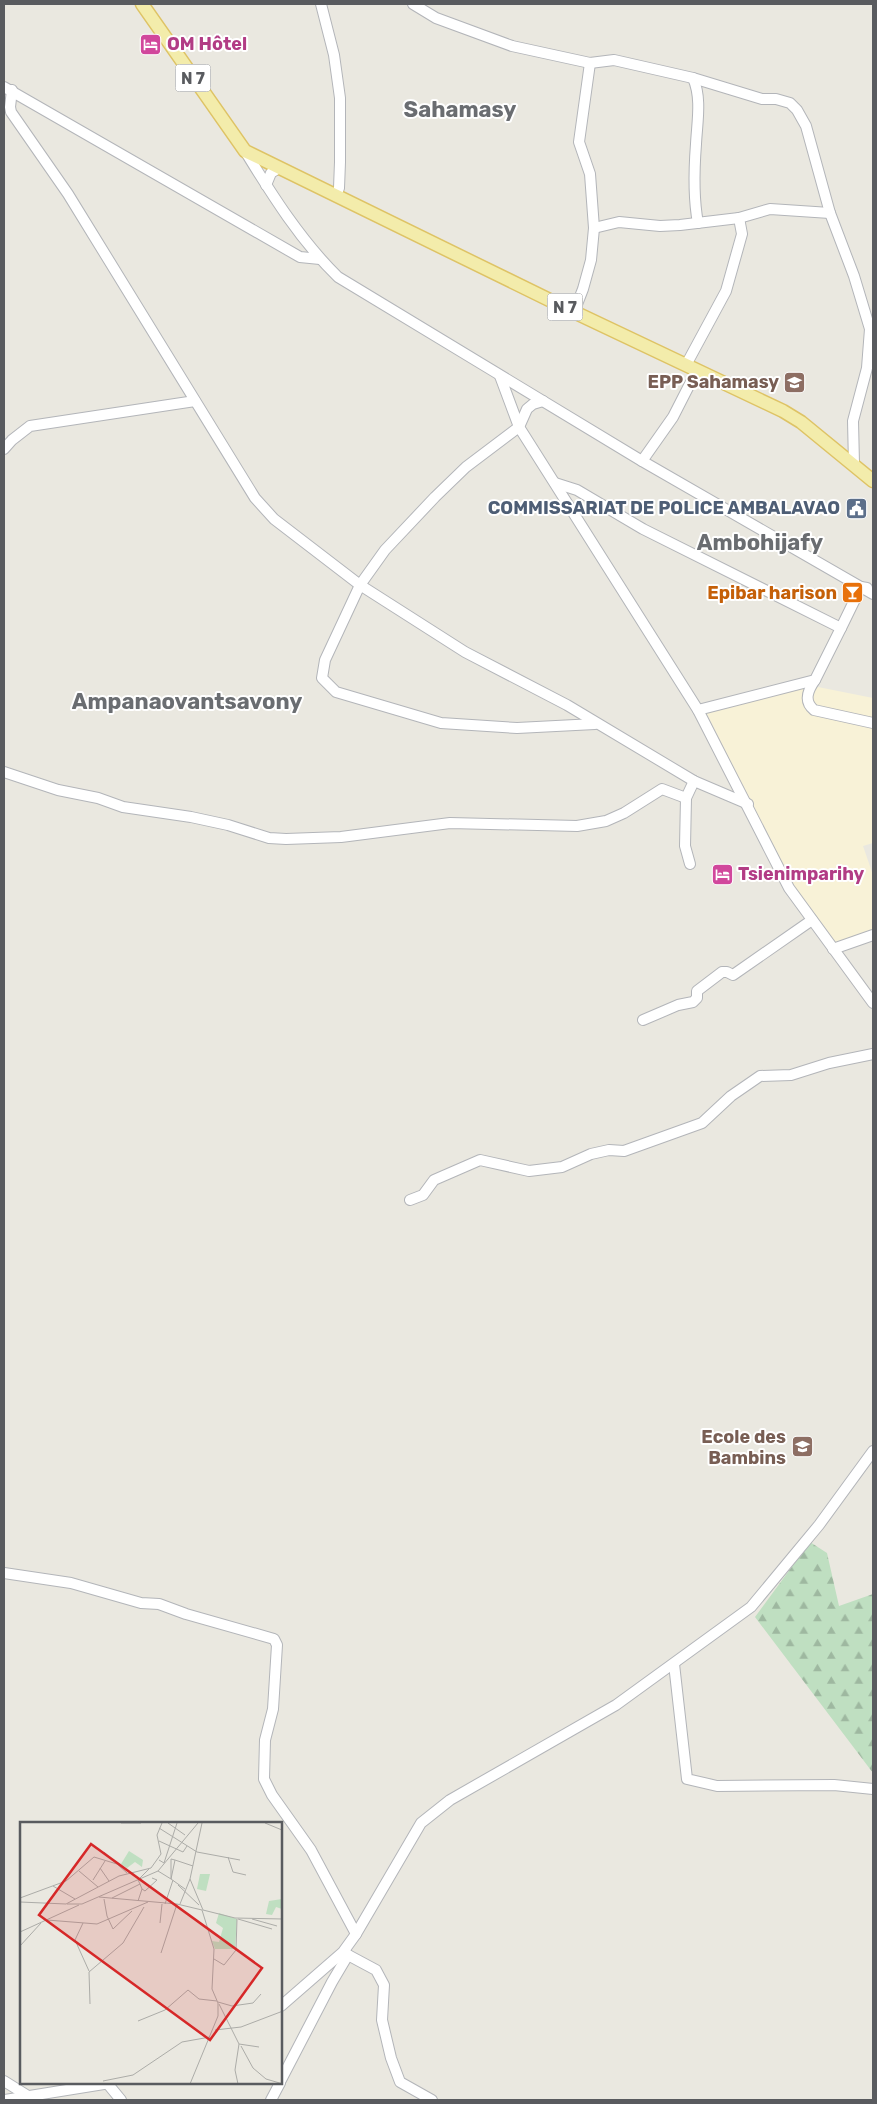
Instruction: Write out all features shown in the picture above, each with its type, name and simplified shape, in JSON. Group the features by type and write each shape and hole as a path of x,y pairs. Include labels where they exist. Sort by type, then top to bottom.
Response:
{"main road":[{"name":"N 7","path":"142,4 245,151 574,312 783,411 801,422 873,481"}],"street":[{"path":"321,4 334,55 340,98 339,188 336,196"},
{"path":"413,4 436,18 512,46 590,63 614,60 693,78 762,99 783,101 790,103 797,110 806,126 830,213 872,326 867,368 853,421 854,464"},
{"path":"574,312 584,290 591,260 594,228 590,174 579,142 590,63"},
{"path":"693,78 698,90 695,160 698,223"},
{"path":"8,89 300,257 320,259"},
{"path":"8,89 11,112 68,194 255,498 274,519 360,585 465,652 529,684 694,781 748,804"},
{"path":"245,151 266,185 320,259 338,277 642,461 873,594"},
{"path":"266,185 271,173 279,168"},
{"path":"594,228 619,222 660,226 698,223 739,218 770,209 830,213"},
{"path":"642,461 673,417 726,291 742,234 739,218"},
{"path":"500,376 519,427 698,710 748,804 789,888 873,1003"},
{"path":"4,449 30,426 195,401"},
{"path":"543,401 533,404 527,409 519,427 466,467 385,550 360,585 324,660 322,678 336,692 441,723 517,728 596,724"},
{"path":"556,483 578,490 643,529 841,628"},
{"path":"861,587 873,589"},
{"path":"861,587 815,680 809,688 807,700 808,705 814,710 873,723"},
{"path":"698,710 815,680"},
{"path":"4,772 58,790 98,798 123,807 228,824 269,838 286,839 341,837 450,823 577,826 606,821 624,813 662,789 686,798"},
{"path":"690,864 685,846 686,798 694,781"},
{"path":"643,1020 678,1005 693,1002 697,998 696,991 722,972 733,975 812,920"},
{"path":"833,950 873,935"},
{"path":"410,1200 423,1195 434,1180 480,1160 529,1171 562,1167 591,1154 609,1150 624,1151 702,1123 731,1096 760,1076 792,1075 829,1063 873,1054"},
{"path":"282,2077 356,1934 421,1823 450,1800 616,1706 752,1607 819,1525 873,1451"},
{"path":"4,1573 71,1583 141,1603 159,1604 186,1614 274,1639 277,1645 276,1675 273,1709 264,1740 264,1779 272,1795 311,1850 356,1934"},
{"path":"674,1664 687,1779 717,1786 834,1785 873,1789"},
{"path":"282,2005 346,1953"},
{"path":"346,1953 376,1970 384,1985 382,2020 391,2058 400,2082 432,2100"},
{"path":"4,2081 28,2096"},
{"path":"5,2100 102,2084"},
{"path":"109,2084 121,2100"},
{"path":"271,2100 279,2084"}],"shaded area":[{"path":"801,686 818,687 873,698 873,843 863,846 873,875 873,930 834,947 793,889 704,708"}],"green space":[{"path":"810,1542 827,1553 839,1606 873,1594 873,1773 755,1617"}],"place":[{"name":"OM Hôtel","path":"151,44"},
{"name":"EPP Sahamasy","path":"795,382"},
{"name":"COMMISSARIAT DE POLICE AMBALAVAO","path":"856,508"},
{"name":"Epibar harison","path":"853,593"},
{"name":"Tsienimparihy","path":"722,874"},
{"name":"Ecole des Bambins","path":"802,1447"}],"district":[{"name":"Sahamasy","path":"460,109"},
{"name":"Ambohijafy","path":"760,542"},
{"name":"Ampanaovantsavony","path":"187,701"}]}
